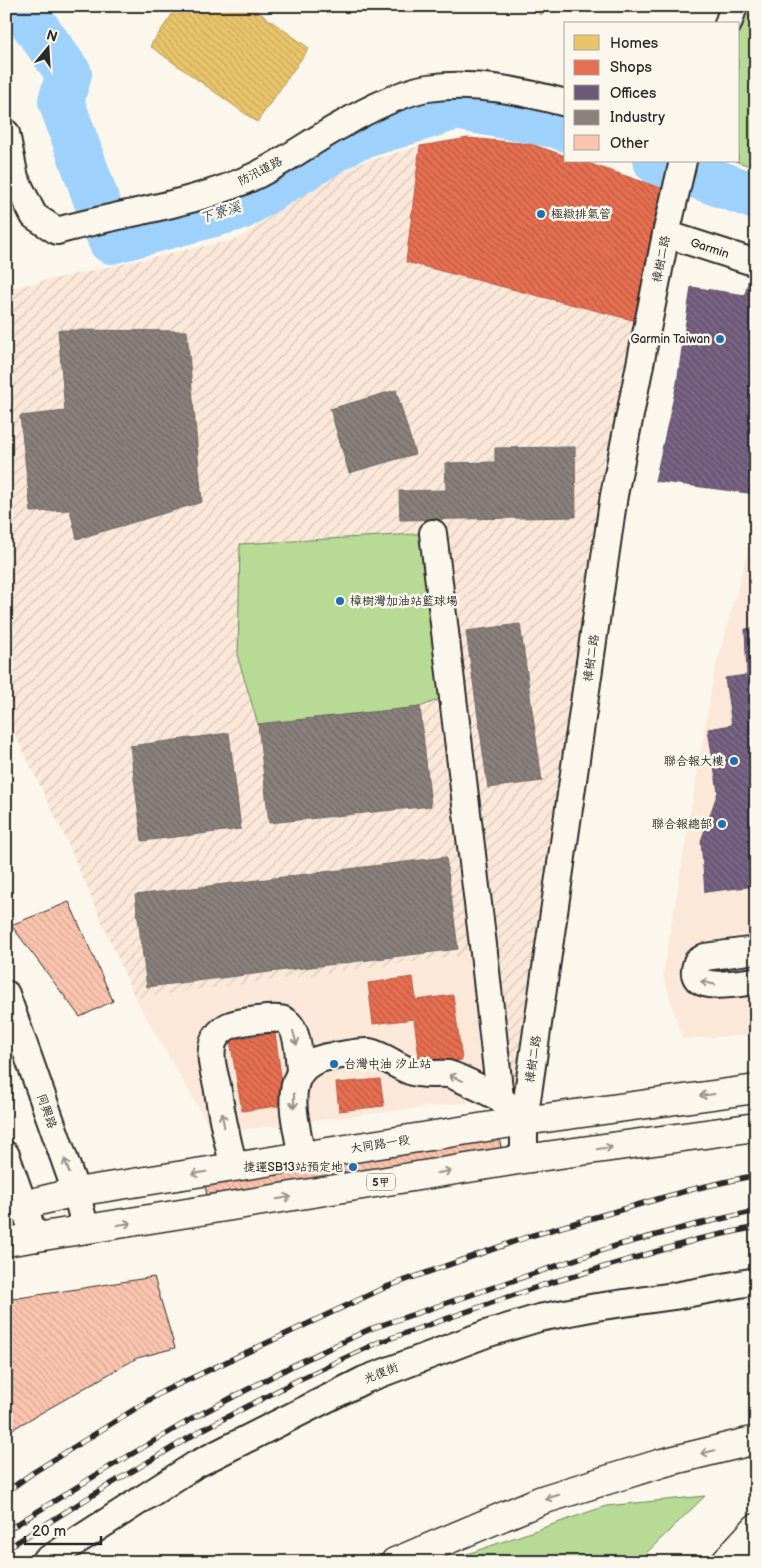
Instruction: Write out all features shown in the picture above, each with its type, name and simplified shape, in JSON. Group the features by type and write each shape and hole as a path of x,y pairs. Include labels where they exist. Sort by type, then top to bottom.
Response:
{"main road":[{"name":"大同路一段","path":"15,1206 76,1192 524,1121 756,1089"},
{"name":"5甲","path":"6,1242 524,1159 756,1127"},
{"path":"395,1562 542,1500 662,1463 756,1440"},
{"path":"725,1562 756,1528"}],"street":[{"path":"729,22 734,6"},
{"name":"防汛道路","path":"6,133 16,178 34,216 58,231 197,198 257,175 346,122 390,100 427,88 478,86 531,94 564,102"},
{"name":"樟樹二路","path":"524,1159 524,1121 614,495 666,234 684,162"},
{"name":"Garmin","path":"666,234 753,262"},
{"path":"432,533 500,1098"},
{"path":"756,950 705,957 697,962 695,973 697,980 712,985 756,981"},
{"name":"同興路","path":"6,994 76,1192 86,1230"},
{"path":"234,1167 225,1132 212,1060 213,1042 219,1032 230,1025 274,1019 284,1020 292,1027 296,1037 300,1072"},
{"path":"302,1157 293,1106 293,1088 300,1072 310,1062 321,1058 367,1052 409,1071 425,1075 449,1074 500,1098 524,1121"},
{"path":"6,1155 15,1206 35,1238"},
{"name":"光復街","path":"44,1562 196,1465 364,1380 486,1334 539,1318 674,1296 756,1280"}],"shaded area":[{"path":"420,146 406,262 648,324 524,1121 500,1098 484,953 135,998 65,837 6,716 6,289 238,239 295,199 357,164"},
{"name":"聯合報總部","path":"756,522 756,1035 682,1039 663,975 714,674"},
{"name":"台灣中油 汐止站","path":"484,953 500,1098 213,1133 135,998"}],"green space":[{"path":"734,6 756,6 756,168 738,162 740,162 740,22 738,22"},
{"name":"樟樹灣加油站籃球場","path":"433,533 452,694 420,707 258,724 238,658 240,544"},
{"path":"705,1496 637,1562 444,1562 606,1506"}],"building: Homes":[{"path":"178,6 250,6 309,48 257,122 150,46"},
{"path":"529,6 548,6 541,15"}],"building: Shops":[{"name":"極緻排氣管","path":"468,138 531,144 564,155 564,162 585,162 676,193 648,324 406,262 420,146"},
{"path":"413,977 416,1000 453,995 462,1060 420,1065 414,1019 373,1024 368,983"},
{"path":"275,1033 285,1105 242,1111 230,1040"},
{"path":"380,1079 384,1106 339,1111 336,1083"}],"building: Offices":[{"name":"Garmin Taiwan","path":"753,262 756,262 756,494 655,481 677,383 691,287 745,295"},
{"name":"聯合報大樓","path":"756,628 756,886 705,892 701,841 718,792 708,729 732,725 725,678 747,675 745,629"}],"building: Industry":[{"path":"58,330 187,331 202,502 77,539 70,510 31,512 20,416 65,411"},
{"path":"396,390 415,454 349,473 330,409"},
{"path":"575,447 576,517 400,520 399,491 446,490 445,463 495,462 495,448"},
{"path":"520,624 542,781 488,788 466,631"},
{"path":"420,707 431,806 269,823 258,724"},
{"path":"229,733 241,829 142,841 130,746"},
{"path":"446,857 458,949 147,987 135,895"}],"building: Other":[{"path":"69,902 113,1001 80,1017 11,925"},
{"name":"捷運SB13站預定地","path":"498,1129 503,1159 209,1205 203,1176"},
{"path":"154,1277 175,1348 137,1358 6,1433 6,1300"}],"waterway":[{"name":"下寮溪","path":"21,6 69,74 61,101 111,241 240,207 352,139 456,107 556,125 564,128"},
{"name":"下寮溪","path":"659,162 756,197"}],"railway":[{"path":"6,1492 34,1472 162,1392 386,1287 530,1236 689,1190 756,1175"},
{"path":"6,1531 195,1417 292,1366 370,1329 615,1246 756,1211"},
{"path":"6,1549 202,1430 298,1380 377,1343 543,1285 699,1239 756,1227"}],"place":[{"name":"極緻排氣管","path":"541,214"},
{"name":"Garmin Taiwan","path":"720,339"},
{"name":"樟樹灣加油站籃球場","path":"340,601"},
{"name":"聯合報大樓","path":"734,761"},
{"name":"聯合報總部","path":"722,824"},
{"name":"台灣中油 汐止站","path":"334,1064"},
{"name":"捷運SB13站預定地","path":"353,1167"}]}
